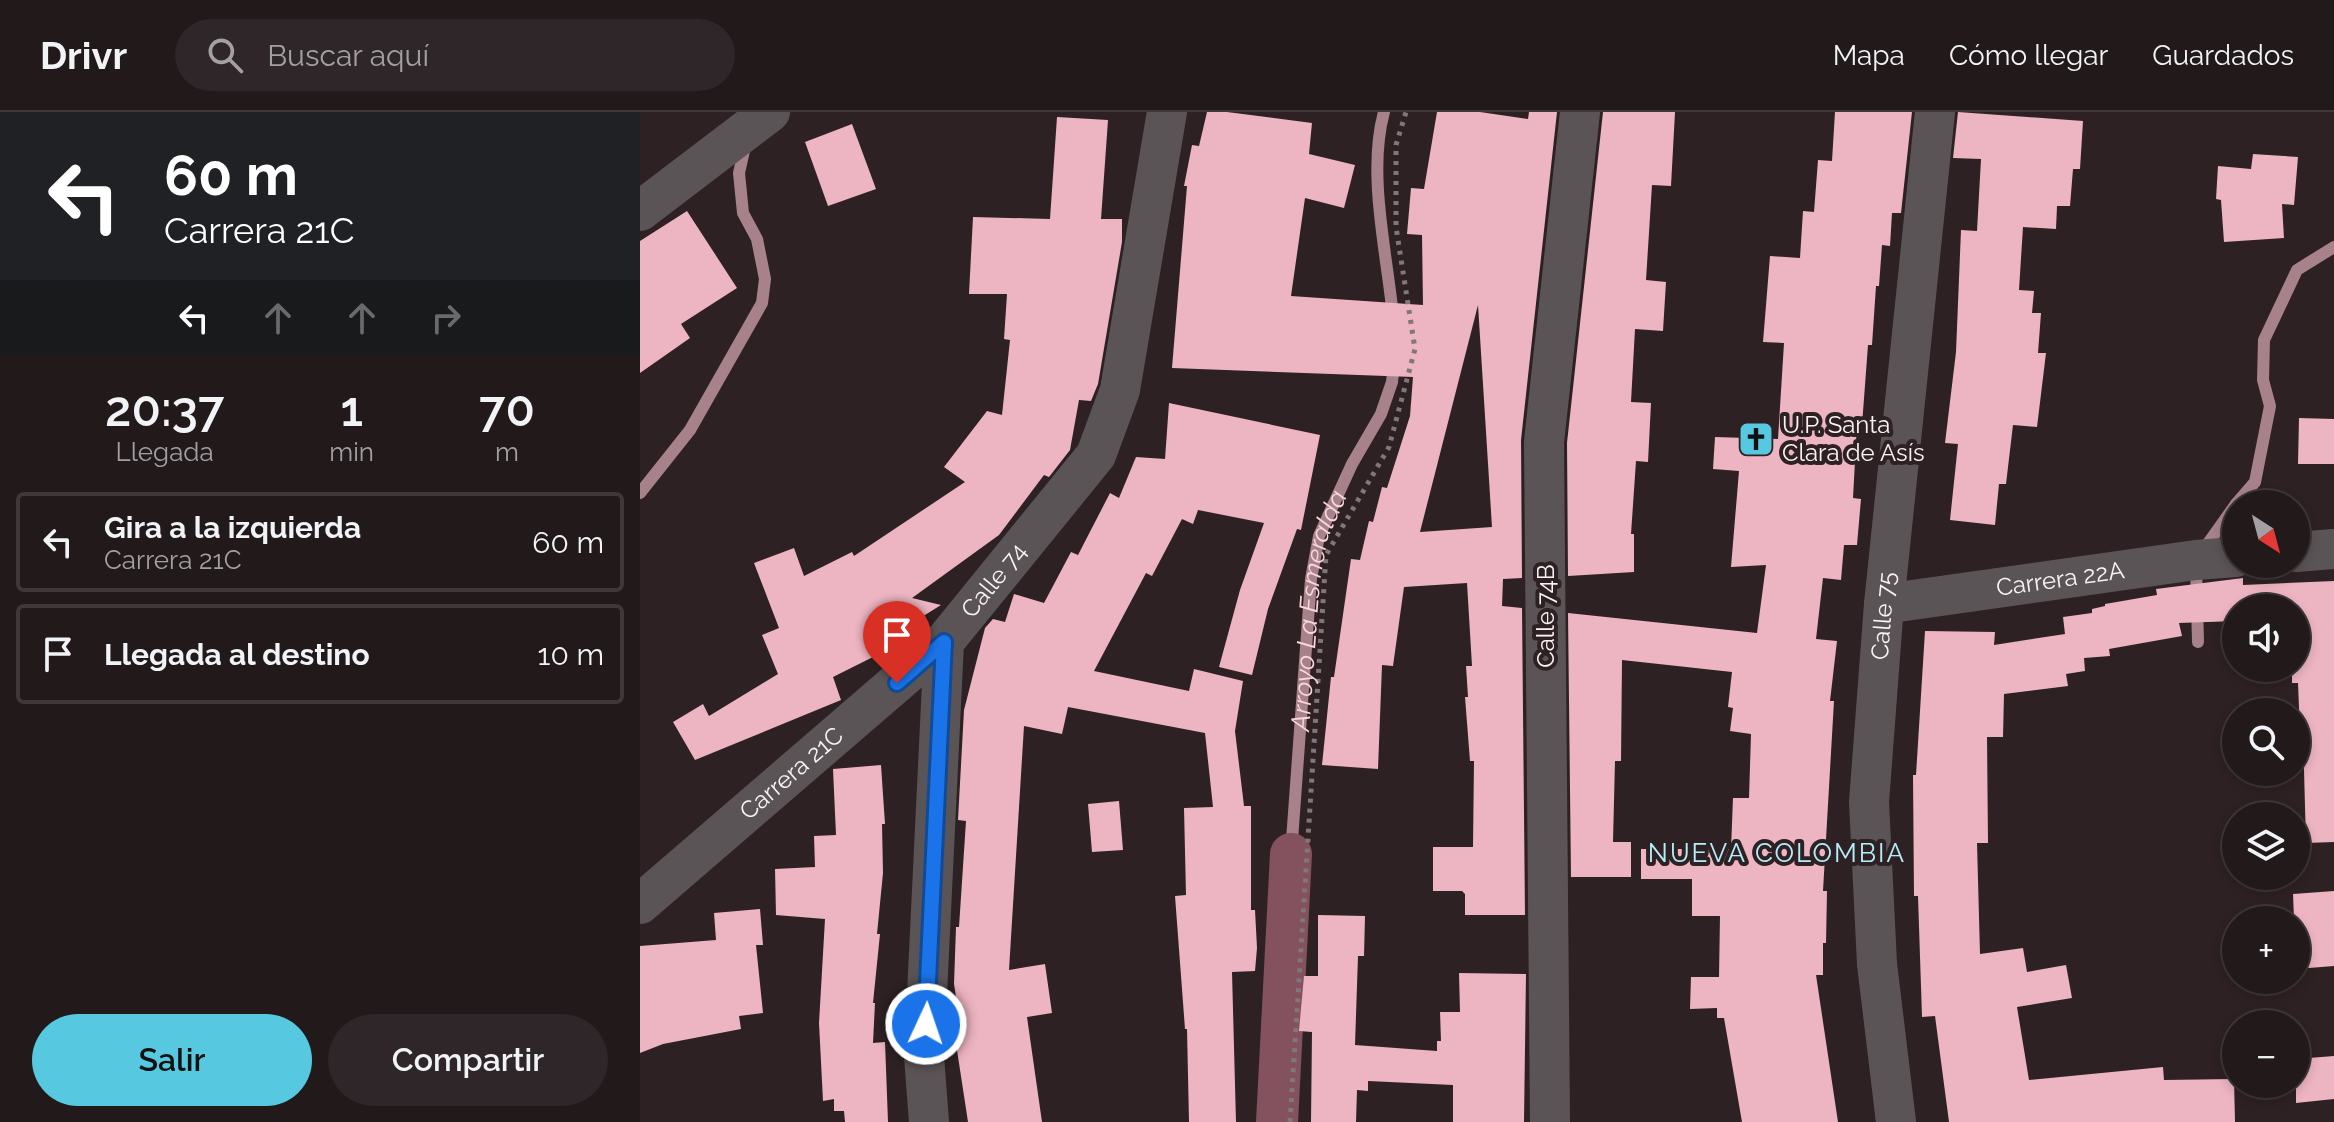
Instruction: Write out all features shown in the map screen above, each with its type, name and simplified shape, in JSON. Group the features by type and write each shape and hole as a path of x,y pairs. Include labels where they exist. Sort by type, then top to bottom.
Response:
{"street":[{"path":"640,211 770,112"},
{"name":"Calle 74","path":"944,642 1096,455 1120,390 1167,112"},
{"name":"Calle 74B","path":"1550,1122 1544,442 1580,112"},
{"name":"Calle 75","path":"1896,1122 1877,964 1869,802 1884,604 1935,112"},
{"path":"2310,551 2334,549"},
{"name":"Carrera 22A","path":"1884,604 2222,558"},
{"path":"929,1122 924,1056 944,642"},
{"name":"Carrera 21C","path":"640,904 944,642"}],"path":[{"path":"1290,1122 1326,555 1389,447 1415,349 1396,227 1396,145 1406,112"}],"building":[{"path":"1207,112 1312,123 1309,154 1355,165 1344,208 1305,198 1291,296 1423,305 1422,235 1407,234 1411,188 1424,189 1437,112 1480,112 1528,119 1529,112 1557,112 1521,440 1522,578 1503,579 1502,606 1522,608 1525,915 1465,915 1465,894 1462,891 1433,891 1433,847 1473,847 1474,761 1470,761 1465,697 1468,697 1466,666 1472,666 1467,583 1404,587 1393,666 1382,665 1378,769 1322,765 1331,677 1334,677 1351,559 1360,560 1369,521 1373,522 1382,487 1387,488 1410,416 1413,377 1172,368 1187,186 1184,186 1192,145 1199,146","holes":["1478,305 1492,527 1420,532"]},
{"path":"1603,112 1675,112 1671,186 1652,185 1646,280 1666,282 1663,331 1635,329 1631,402 1651,403 1648,462 1636,461 1631,534 1634,534 1634,572 1568,576 1567,443"},
{"path":"1835,112 1912,112 1901,213 1892,213 1890,246 1882,245 1872,345 1868,345 1862,425 1857,424 1853,498 1861,499 1857,545 1844,545 1841,580 1823,578 1816,639 1837,641 1830,701 1834,701 1823,891 1827,891 1826,943 1823,943 1823,975 1816,975 1838,1122 1742,1122 1724,1018 1717,1018 1717,1008 1690,1009 1691,977 1719,977 1720,916 1692,916 1692,879 1641,879 1641,849 1731,849 1733,798 1749,798 1751,734 1730,731 1733,708 1728,707 1732,672 1622,660 1621,761 1615,761 1613,842 1631,842 1631,877 1571,877 1568,613 1757,633 1766,565 1731,567 1739,471 1713,469 1715,437 1778,439 1784,343 1763,342 1770,256 1800,258 1803,211 1814,212 1818,160 1832,161"},
{"path":"1958,112 2083,121 2080,169 2073,169 2070,206 2057,206 2056,229 2023,227 2019,290 2034,291 2032,313 2041,313 2038,353 2046,353 2037,427 2013,425 2006,484 1999,484 1995,525 1950,520 1958,444 1945,443 1956,352 1961,230 1977,231 1981,159 1953,158"},
{"path":"1057,117 1108,120 1101,219 1122,219 1122,242 1098,384 1091,401 1079,400 1070,450 1049,477 1044,475 999,535 912,598 941,605 869,650 881,653 833,677 841,700 695,760 673,722 703,704 709,716 778,674 762,635 779,628 754,563 794,548 804,576 852,552 854,556 965,482 944,467 987,411 1002,415 1010,340 1004,339 1007,294 969,294 973,217 1050,219"},
{"path":"852,124 876,189 828,206 805,142"},
{"path":"2253,154 2298,157 2294,205 2282,204 2284,238 2224,242 2221,200 2216,199 2218,166 2251,169"},
{"path":"687,211 737,288 681,324 690,338 640,373 640,241"},
{"path":"1169,403 1320,435 1301,530 1297,529 1268,609 1252,675 1219,667 1240,590 1264,523 1198,510 1193,524 1182,519 1152,576 1146,573 1094,671 1189,691 1194,669 1243,681 1235,731 1244,806 1251,806 1251,910 1255,910 1257,948 1255,971 1232,972 1236,1122 1189,1122 1187,1029 1175,896 1186,895 1184,808 1213,807 1205,733 1068,707 1062,734 1024,726 1009,970 1045,964 1052,1013 1027,1017 1042,1122 968,1122 955,1037 962,1036 954,984 966,821 958,820 964,710 985,628 993,619 1005,622 1014,594 1044,603 1071,552 1078,555 1110,493 1119,498 1136,457 1165,459"},
{"path":"2299,418 2334,419 2334,464 2298,464"},
{"path":"2243,578 2243,585 2334,581 2334,842 2310,843 2310,802 2305,802 2304,786 2310,786 2310,698 2299,698 2298,683 2292,683 2310,682 2310,594 2222,594 2222,621 2179,623 2182,636 2109,649 2110,656 2084,658 2085,671 2066,674 2068,686 2004,694 2003,737 1987,737 1988,843 1977,843 1980,954 2023,948 2027,972 2066,965 2072,998 2017,1007 2029,1080 2163,1067 2164,1080 2222,1079 2222,1098 2234,1098 2235,1122 1949,1122 1935,1016 1922,1017 1918,896 1914,896 1913,775 1916,775 1925,631 1995,632 1994,645 2065,634 2063,617 2092,613 2092,609 2105,604 2157,595 2156,589"},
{"path":"881,765 885,824 882,824 883,873 877,934 880,934 873,1003 873,1043 885,1042 888,1122 845,1122 844,1111 834,1111 834,1099 823,1101 819,1023 825,919 776,915 775,869 815,867 814,836 836,835 833,769"},
{"path":"1119,801 1123,850 1092,852 1088,804"},
{"path":"2334,891 2334,966 2310,968 2310,906 2293,906 2293,894"},
{"path":"760,909 763,945 756,945 763,1013 739,1016 741,1029 663,1044 640,1053 640,946 716,940 714,913"},
{"path":"1318,915 1365,916 1364,956 1358,956 1355,1045 1437,1051 1437,1041 1441,1041 1440,1012 1460,1012 1459,973 1526,974 1524,1122 1453,1122 1453,1085 1368,1081 1368,1091 1357,1090 1356,1122 1311,1122 1312,1032 1299,1031 1304,976 1318,976"},
{"path":"2334,1056 2334,1099 2296,1103 2296,1098 2310,1098 2310,1058"}],"waterway":[{"name":"Arroyo La Esmeralda","path":"1384,112 1379,136 1378,187 1393,317"},
{"path":"640,493 690,430 762,303 765,279 757,239 743,213 739,173 746,142"},
{"path":"2248,490 2255,482 2270,406 2263,380 2264,340 2297,270 2334,247"},
{"name":"Arroyo La Esmeralda","path":"1291,854 1311,579 1319,536 1352,464 1381,414 1392,382 1394,363"},
{"path":"2204,549 2222,524"},
{"path":"2196,566 2198,642"},
{"name":"Arroyo La Esmeralda","path":"1277,1122 1291,854"}],"place":[{"name":"U.P. Santa Clara de Asís","path":"1756,439"}],"district":[{"name":"NUEVA COLOMBIA","path":"1777,853"}],"route":[{"path":"897,683 944,642 926,1024"}]}
